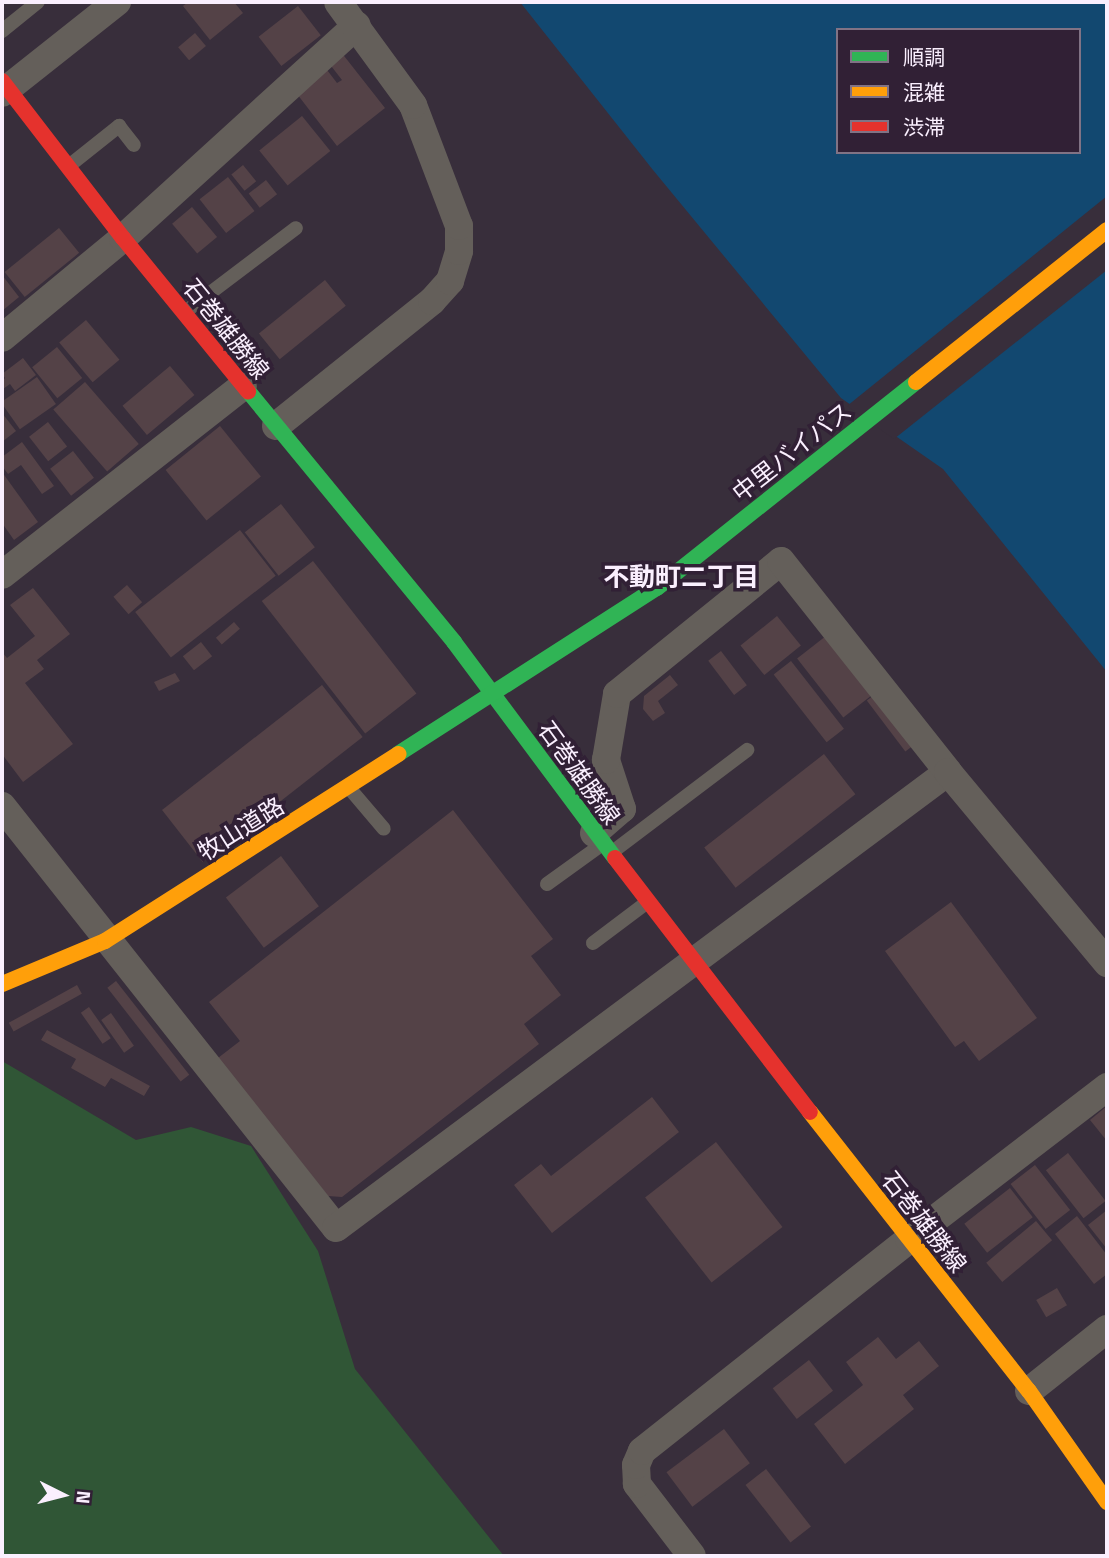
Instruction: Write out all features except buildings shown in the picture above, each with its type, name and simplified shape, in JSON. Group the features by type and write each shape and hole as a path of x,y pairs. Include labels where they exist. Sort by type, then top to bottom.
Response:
{"main road":[{"name":"石巻雄勝線","path":"4,88 493,693 693,964 1029,1391 1107,1502"},
{"name":"中里バイパス","path":"493,693 657,588 1107,230"},
{"name":"牧山道路","path":"2,984 105,940 349,788 493,693"}],"street":[{"path":"4,88 117,2"},
{"path":"276,426 432,301 450,281 459,251 459,226 413,105 338,2"},
{"path":"2,338 123,238 357,25"},
{"path":"2,575 243,387"},
{"path":"602,844 622,810 606,760 617,694 781,561 948,772 1107,963"},
{"path":"2,806 105,940 336,1228 948,772"},
{"path":"692,1556 637,1484 636,1465 642,1451 909,1239 1107,1087"},
{"path":"1029,1391 1107,1329"}],"lane":[{"path":"2,31 38,2"},
{"path":"68,166 119,127 134,145"},
{"path":"185,312 296,228"},
{"path":"547,884 602,844 747,750"},
{"path":"349,788 384,829"},
{"path":"593,943 647,903"}],"green space":[{"path":"2,1061 136,1140 191,1127 251,1146 318,1251 355,1369 504,1556 2,1556"}],"water":[{"path":"520,2 1107,2 1107,672 943,469 841,398 653,170"}],"pier":[{"path":"1107,196 1107,270 894,439 847,406"}],"traffic: fast":[{"path":"398,754 657,588 916,382"},
{"path":"248,391 454,642 615,858"}],"traffic: slow":[{"path":"916,382 1107,230"},
{"path":"2,984 105,941 398,754"},
{"path":"810,1112 1029,1391 1107,1502"}],"traffic: jam":[{"path":"2,81 123,238 248,391"},
{"path":"615,858 810,1112"}],"district":[{"name":"不動町二丁目","path":"681,577"}]}
